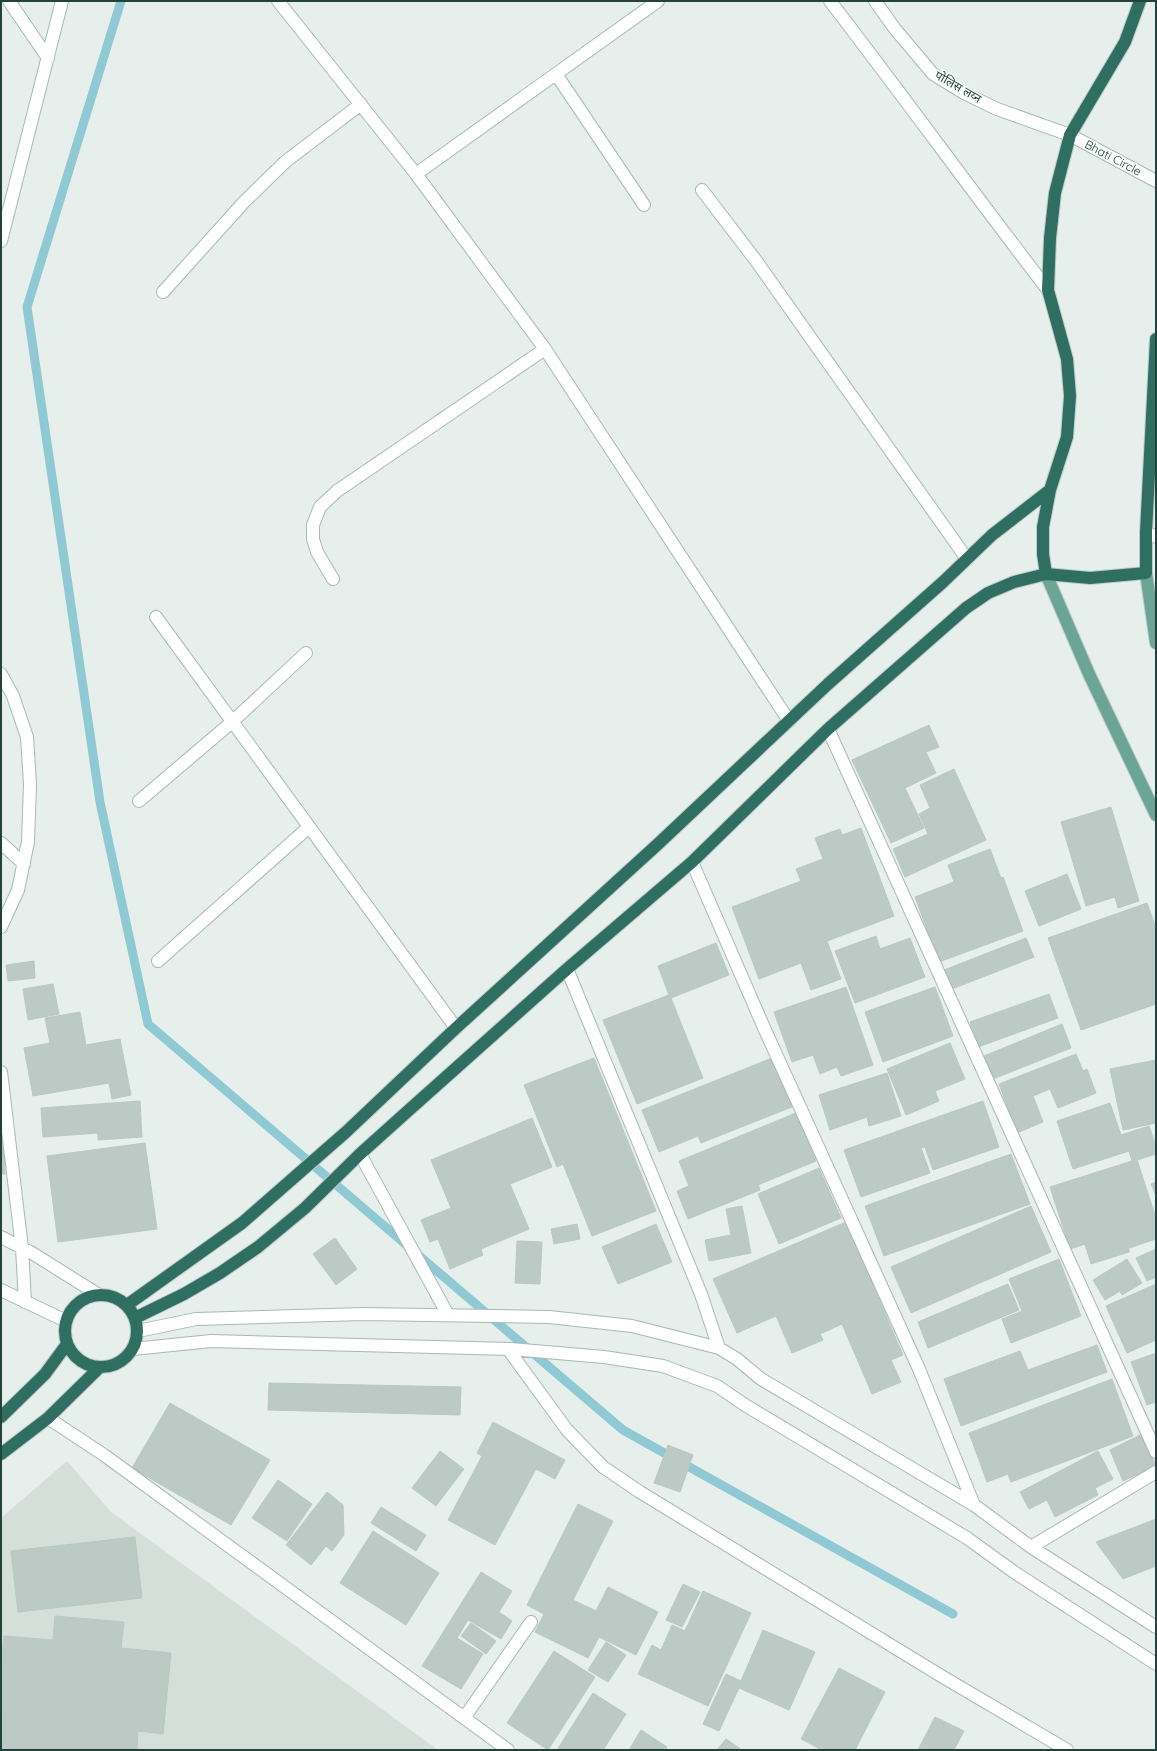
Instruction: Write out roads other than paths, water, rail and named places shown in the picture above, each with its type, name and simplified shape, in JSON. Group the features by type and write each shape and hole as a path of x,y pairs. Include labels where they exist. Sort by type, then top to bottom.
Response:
{"highway":[{"path":"1046,574 1043,554 1043,527 1050,490 1067,437 1070,396 1067,359 1048,290 1050,238 1055,193 1070,135 1125,42 1139,2"},
{"path":"135,1318 184,1294 220,1273 258,1247 305,1208 360,1154 567,969 692,862 828,729 966,608 988,593 1014,582 1046,574 1090,578 1146,573 1151,535 1156,339"},
{"path":"126,1305 242,1223 346,1132 456,1028 653,850 789,721 992,535 1050,490"},
{"path":"99,1295 114,1297 126,1305 135,1318 138,1331 133,1349 124,1359 113,1365 100,1367 86,1364 74,1356 67,1344 64,1330 66,1321 73,1308 84,1299 99,1295"},
{"path":"1,1417 45,1374 67,1344"},
{"path":"1,1454 48,1418 100,1367"}],"main road":[{"path":"1146,573 1156,643"},
{"path":"1046,574 1089,674 1156,815"}],"street":[{"path":"9,1 48,58"},
{"path":"1,242 62,1"},
{"path":"278,1 416,174 545,349 789,721"},
{"path":"416,174 658,1"},
{"path":"830,1 902,94 971,190 1048,290"},
{"name":"पोलिस लय्न","path":"875,1 895,29 933,74 964,93 997,108 1070,135"},
{"path":"556,74 644,205"},
{"path":"163,292 244,202 285,162 361,104"},
{"name":"Bhati Circle","path":"1070,135 1156,181"},
{"path":"702,190 757,262 967,559"},
{"path":"333,579 317,552 313,539 314,525 320,507 337,491 545,349"},
{"path":"156,617 456,1028"},
{"path":"139,801 232,722 306,653"},
{"path":"1,674 13,696 27,737 30,784 28,842 24,864 18,890 1,927"},
{"path":"828,729 1156,1452"},
{"path":"158,961 309,827"},
{"path":"1,842 24,864"},
{"path":"692,862 765,1030 919,1370 974,1505"},
{"path":"567,969 701,1294 719,1348"},
{"path":"1,1072 22,1248 25,1302"},
{"path":"360,1154 448,1315"},
{"path":"1,1237 22,1248 99,1295"},
{"path":"1,1290 66,1321"},
{"path":"138,1331 196,1319 363,1314 548,1317 632,1326 719,1348 737,1359 761,1379 974,1505 1031,1547 1156,1627"},
{"path":"133,1349 212,1341 509,1349 604,1357 663,1366 718,1386 745,1405 967,1538 1014,1572 1156,1664"},
{"path":"509,1349 567,1430 603,1467 640,1492 1067,1750"},
{"path":"48,1418 104,1455 508,1750"},
{"path":"1031,1547 1156,1472"},
{"path":"464,1718 531,1622"}],"waterway":[{"path":"121,1 27,307 100,802 148,1024 623,1430 953,1614"}]}
